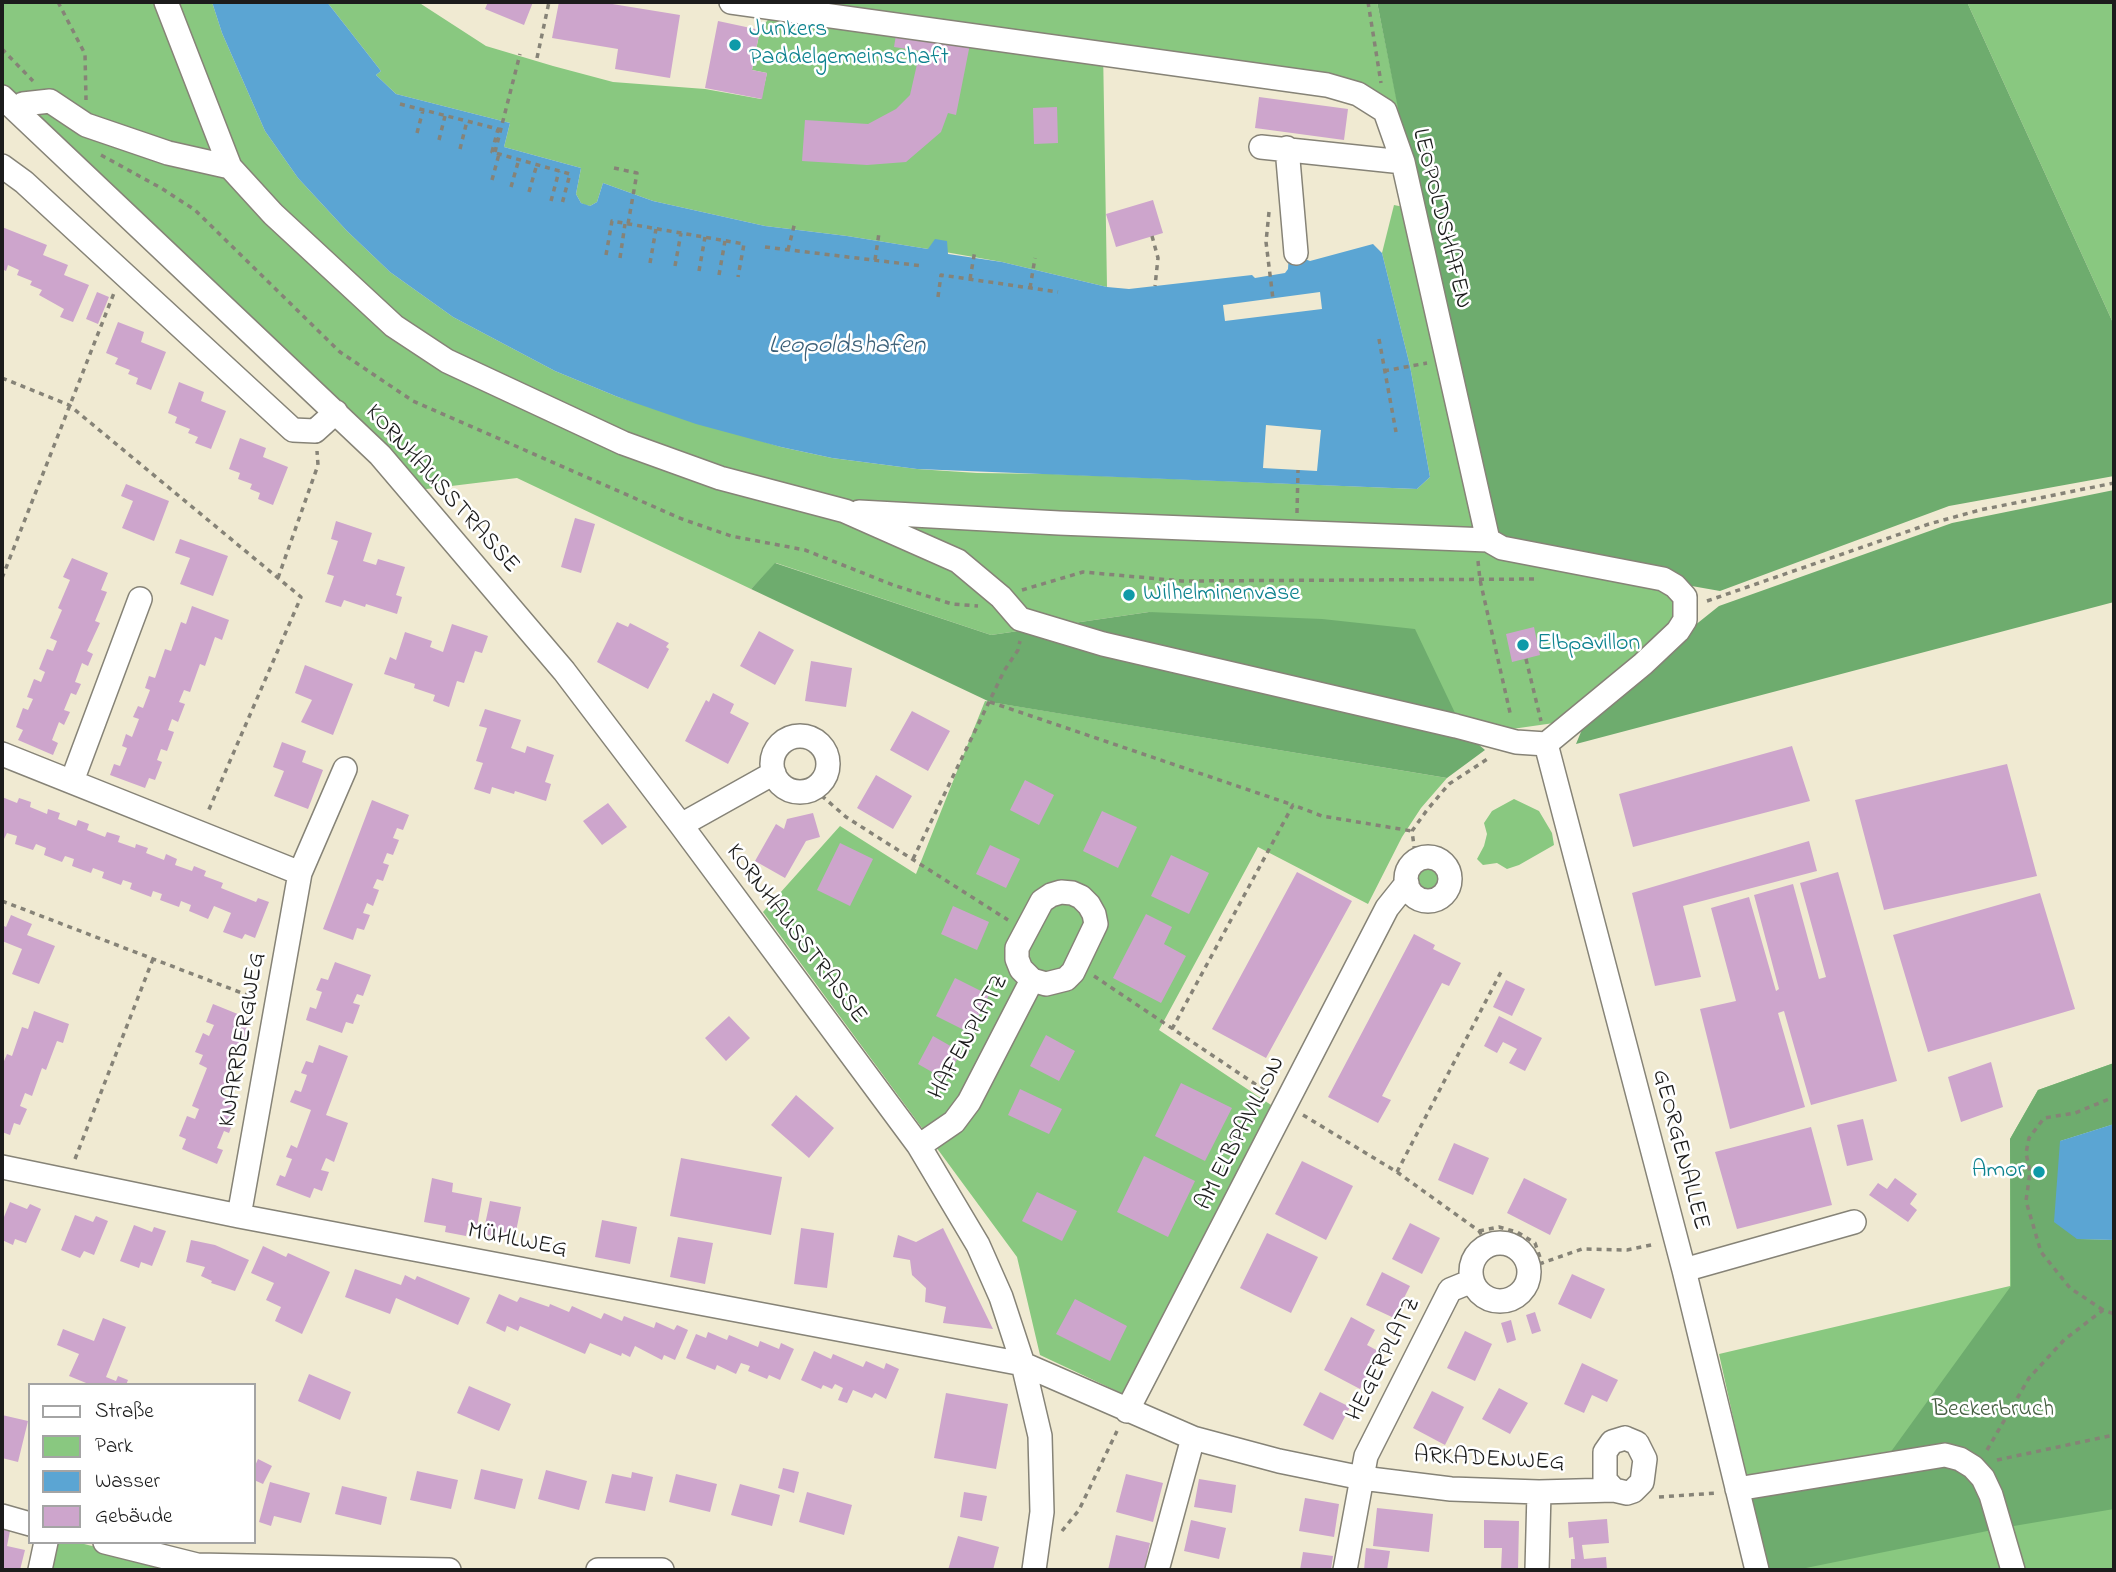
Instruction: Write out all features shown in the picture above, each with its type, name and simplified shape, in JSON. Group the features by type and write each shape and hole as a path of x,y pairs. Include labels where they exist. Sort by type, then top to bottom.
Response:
{"street":[{"path":"166,2 230,167 273,214 394,326 447,361 623,443 720,478 845,511 958,561 1001,597 1020,619 1103,644 1516,742 1546,744 1643,664 1678,631 1685,620 1685,597 1675,586 1663,579 1502,548 1488,540 845,511"},
{"name":"LEOPOLDSHAFEN","path":"731,2 1327,85 1358,94 1385,111 1403,162 1488,540"},
{"path":"9,104 50,101 86,125 168,153 230,167"},
{"name":"KORNHAUSSTRASSE","path":"9,104 380,455 564,671 919,1146 978,1245 1001,1297 1023,1364 1040,1436 1042,1512 1034,1570"},
{"path":"1261,147 1403,162"},
{"path":"1287,148 1296,253"},
{"path":"2,166 18,177 293,430 315,431"},
{"name":"KORNHAUSSTRASSE","path":"315,431 336,412"},
{"path":"72,781 141,600"},
{"path":"791,738 809,738 824,749 829,766 822,783 814,789 797,792 788,789 781,785 774,773 773,759 783,743 791,738"},
{"name":"GEORGENALLEE","path":"1546,744 1684,1270 1757,1570"},
{"path":"2,754 300,873"},
{"name":"KNARRBERGWEG","path":"239,1216 300,873 345,769"},
{"path":"681,825 774,773"},
{"path":"1407,883 1410,891 1421,900 1436,899 1447,890 1450,876 1443,863 1430,857 1416,861"},
{"name":"AM ELBPAVILLON","path":"1127,1411 1387,908 1407,883 1408,871 1416,861"},
{"name":"HAFENPLATZ","path":"1072,893 1081,897 1094,914 1096,924 1076,967 1066,979 1046,984 1032,980 1021,969 1017,959 1017,948 1025,930 1042,901 1051,895 1072,893"},
{"name":"HAFENPLATZ","path":"919,1146 954,1122 969,1102 1032,980"},
{"name":"MÜHLWEG","path":"2,1167 239,1216 1023,1364"},
{"path":"1684,1270 1854,1222"},
{"path":"1484,1238 1517,1248 1536,1264 1522,1292 1506,1301 1488,1299 1480,1294 1472,1281 1471,1268 1484,1238"},
{"name":"HEGERPLATZ","path":"1362,1478 1366,1456 1450,1290 1472,1281"},
{"name":"ARKADENWEG","path":"1023,1364 1193,1438 1279,1461 1362,1478 1451,1489 1539,1492 1614,1490 1626,1493 1638,1487"},
{"path":"1157,1570 1193,1438"},
{"path":"1614,1490 1605,1480 1605,1452 1608,1446 1618,1439 1632,1439 1642,1448 1645,1459 1644,1475 1638,1487"},
{"path":"1737,1489 1945,1455 1959,1459 1973,1466 1992,1495 2012,1570"},
{"path":"1345,1570 1362,1478"},
{"path":"1537,1570 1539,1492"},
{"path":"2,1516 28,1523"},
{"path":"40,1570 46,1544"},
{"path":"112,1544 197,1568 449,1570"},
{"path":"598,1570 662,1570"}],"path":[{"path":"58,2 85,54 86,125"},
{"path":"537,58 549,2"},
{"path":"1368,2 1385,111"},
{"path":"2,49 50,101"},
{"path":"492,180 520,54"},
{"path":"400,104 498,130 492,152 570,174 562,204"},
{"path":"417,133 423,110"},
{"path":"439,140 445,116"},
{"path":"460,149 467,121"},
{"path":"511,187 519,159"},
{"path":"529,192 537,164"},
{"path":"614,168 637,173 620,258"},
{"path":"551,201 559,170"},
{"path":"606,255 612,221 744,243 738,277"},
{"path":"788,250 795,222"},
{"path":"650,263 656,229"},
{"path":"675,267 681,233"},
{"path":"875,260 879,233"},
{"path":"1152,236 1158,258 1155,286"},
{"path":"699,271 705,237"},
{"path":"719,275 725,241"},
{"path":"765,247 923,266"},
{"path":"970,279 975,250"},
{"path":"1030,288 1035,258"},
{"path":"2,578 122,272"},
{"path":"938,297 941,275 1058,292"},
{"path":"1379,340 1396,432"},
{"path":"1384,370 1410,366"},
{"path":"2,378 69,405 301,597 199,832"},
{"path":"278,578 318,465 315,431"},
{"path":"1297,533 1298,470"},
{"path":"1686,607 1929,524 1980,510 2114,483"},
{"path":"805,550 893,585 952,604 978,606 1083,572 1182,581 1548,580"},
{"path":"1416,861 1412,831 1449,784 1516,742 1480,580"},
{"path":"913,859 1004,671 1018,650 1022,631 1020,619"},
{"path":"1526,659 1546,744"},
{"path":"990,702 1322,816 1412,831"},
{"path":"814,789 846,817 1025,930"},
{"path":"1172,1029 1293,805"},
{"path":"2,901 276,1006"},
{"path":"67,1180 153,959"},
{"path":"1076,967 1102,980 1286,1105 1397,1172 1484,1238 1499,1227 1517,1232 1535,1243 1536,1264 1582,1249 1627,1250 1676,1240"},
{"path":"1397,1172 1503,970"},
{"path":"2114,1097 2075,1113 2044,1118 2029,1138 2026,1153 2030,1172 2026,1200 2041,1251 2070,1288 2103,1310 2114,1314"},
{"path":"1985,1453 2029,1378 2064,1340 2103,1310"},
{"path":"1059,1543 1062,1530 1079,1510 1127,1411"},
{"path":"1992,1461 2114,1435"},
{"path":"1638,1487 1661,1498 1737,1489"}],"green space":[{"path":"2,2 212,2 222,33 265,131 298,178 390,272 453,317 555,371 618,397 781,447 832,458 917,469 977,473 1417,489 1430,477 1410,366 1382,253 1394,205 1418,210 1653,581 1671,598 1677,611 1673,626 1554,723 1505,730 1149,612 991,635 776,563 751,589 517,478 402,492 2,114"},
{"path":"327,2 418,2 486,46 553,66 613,82 705,89 761,99 767,73 752,70 760,30 780,4 771,2 1377,2 1406,145 1345,83 1103,48 1107,287 1002,262 847,236 765,226 653,201 603,183 597,202 590,206 585,205 576,194 581,168 504,147 510,123 396,94 376,75 381,71"},
{"path":"1377,2 1967,2 2114,325 2114,476 1949,506 1720,591 1499,552 1418,210"},
{"path":"1967,2 2114,2 2114,325"},
{"path":"2114,490 2114,602 1576,744 1583,727 1684,634 1719,606 1952,523"},
{"path":"775,563 991,635 1149,612 1322,619 1415,629 1456,715 1471,738 1485,750 1447,778 990,702 751,589"},
{"path":"985,701 1447,778 1421,808 1402,837 1368,904 1258,847 1159,1030 1286,1115 1140,1402 1040,1355 1017,1257 763,912 840,826 916,874"},
{"path":"1514,799 1539,811 1552,833 1554,845 1507,869 1497,863 1483,865 1477,859 1487,834 1484,823 1492,811"},
{"path":"1430,867 1442,874 1444,882 1440,888 1430,891 1421,888 1412,880 1415,871"},
{"name":"Beckerbruch","path":"2114,1063 2114,1124 2060,1141 2077,1239 2114,1240 2114,1570 1767,1570 1719,1354 2010,1286 2010,1139 2038,1090"},
{"name":"Beckerbruch","path":"2114,1063 2114,1124 2060,1141 2077,1239 2114,1240 2114,1509 2002,1528 1796,1570 1767,1570 1750,1496 1890,1453 2011,1286 2010,1139 2038,1090"},
{"path":"56,1544 84,1544 180,1570 46,1570 52,1547"}],"water":[{"name":"Leopoldshafen","path":"212,2 327,2 381,71 376,75 396,94 510,123 504,147 581,168 576,194 581,203 590,206 597,202 603,183 653,201 765,226 928,249 935,239 947,241 948,254 1002,262 1107,287 1129,289 1285,273 1288,269 1289,253 1310,261 1373,244 1382,253 1410,366 1430,477 1417,489 917,469 832,458 781,447 696,424 618,397 555,371 453,317 390,272 347,231 298,178 265,131 222,33"},
{"path":"2114,1124 2114,1240 2077,1239 2054,1222 2060,1141"}],"pier":[{"path":"1320,292 1322,309 1225,321 1223,305"},
{"path":"1266,425 1321,430 1317,471 1263,468"}],"building":[{"path":"488,2 533,2 524,25 485,9"},
{"path":"559,2 600,2 680,15 670,78 615,69 618,49 552,38"},
{"name":"Junkers Paddelgemeinschaft","path":"718,21 760,30 752,70 767,73 762,99 705,88"},
{"path":"896,35 970,44 956,115 948,113 941,132 906,162 867,165 802,161 805,120 868,124 896,109 910,95 920,51 894,47"},
{"path":"1259,97 1348,109 1344,140 1255,128"},
{"path":"1057,107 1058,143 1034,144 1033,108"},
{"path":"1153,200 1163,233 1116,247 1106,214"},
{"path":"2,227 47,245 43,255 68,265 64,275 89,285 73,322 60,317 64,309 39,295 42,290 30,285 32,281 17,275 19,270 8,265 6,271 2,269"},
{"path":"97,292 109,297 98,324 86,319"},
{"path":"118,322 144,332 141,342 166,352 151,390 136,384 138,378 128,374 130,370 115,364 118,358 106,353"},
{"path":"179,382 204,392 201,401 226,411 211,449 195,443 198,437 188,433 190,429 175,423 177,417 168,413"},
{"path":"240,438 266,448 263,457 288,467 273,505 258,499 260,493 250,489 252,484 238,479 240,473 229,469"},
{"path":"126,484 169,501 154,541 122,528 133,501 121,496"},
{"path":"575,518 595,524 581,573 561,567"},
{"path":"336,521 372,533 363,561 376,565 378,559 405,567 396,595 402,597 397,614 344,600 341,607 325,602 334,576 327,574 338,541 331,539"},
{"path":"180,539 228,556 213,596 180,584 190,558 175,553"},
{"path":"72,558 108,573 101,590 107,592 95,621 100,623 87,651 93,654 88,666 82,663 75,682 81,684 76,695 71,693 64,710 70,712 64,725 59,722 52,740 58,743 53,755 18,740 23,730 16,727 23,708 28,710 33,699 27,697 34,679 41,682 45,672 39,669 47,649 53,651 57,641 50,638 62,610 58,608 70,580 63,577"},
{"path":"192,606 229,620 222,640 215,637 205,666 200,664 190,692 184,690 179,702 185,704 178,722 172,719 168,730 174,732 167,751 161,749 157,760 162,762 155,780 149,778 145,788 110,775 114,764 120,766 127,748 122,746 126,734 132,737 139,719 133,717 138,706 143,708 150,690 145,688 149,676 155,678 165,649 171,651 181,622 186,624"},
{"path":"617,622 628,627 630,623 669,643 666,647 669,649 648,689 597,662"},
{"path":"452,624 488,636 482,653 475,651 464,683 457,681 449,707 433,701 435,695 414,688 415,684 384,674 390,657 396,660 405,632 432,641 430,647 443,652"},
{"name":"Elbpavillon","path":"1534,627 1540,655 1512,662 1506,634"},
{"path":"759,631 794,650 775,685 740,666"},
{"path":"811,661 852,668 846,707 805,701"},
{"path":"305,665 353,684 333,735 301,722 312,700 295,693"},
{"path":"713,693 734,704 730,713 749,723 728,764 685,741 706,700 709,702"},
{"path":"485,709 521,720 511,748 525,753 527,746 554,755 545,782 551,784 546,801 492,787 490,794 474,789 483,763 476,761 487,728 479,726"},
{"path":"912,711 950,731 928,771 890,750"},
{"path":"282,742 306,751 302,762 323,770 308,809 274,796 284,771 273,767"},
{"path":"1792,746 1810,801 1633,847 1619,794"},
{"path":"2007,764 2037,876 1884,910 1855,800"},
{"path":"876,775 912,796 893,829 857,808"},
{"path":"1025,780 1054,795 1039,825 1010,810"},
{"path":"2,797 17,803 19,798 31,802 30,807 47,814 48,809 60,813 58,819 76,826 78,820 89,824 87,830 105,837 107,832 120,836 118,842 135,848 136,844 148,848 146,853 164,860 166,854 177,859 175,865 192,871 194,866 206,871 204,876 223,883 221,888 256,902 258,898 269,902 255,938 245,934 242,939 223,932 231,913 214,906 208,919 189,911 191,905 181,901 179,907 160,900 162,894 153,891 151,897 130,889 132,883 123,880 121,885 102,878 104,872 93,868 91,873 72,866 74,859 65,856 62,862 44,855 46,848 36,844 33,850 15,844 17,836 7,833 4,839 2,838"},
{"path":"372,800 409,815 403,830 397,828 393,838 399,840 393,855 387,853 383,863 389,865 383,881 377,879 373,888 379,890 373,906 367,903 363,913 370,915 364,930 357,928 353,940 323,929"},
{"path":"608,803 627,827 602,845 583,821"},
{"path":"1102,811 1137,827 1118,868 1083,851"},
{"path":"813,813 820,837 806,841 785,878 755,861 776,824 784,829 787,819"},
{"path":"1809,841 1817,871 1683,906 1701,977 1655,986 1632,893"},
{"path":"840,843 873,859 850,906 817,890"},
{"path":"990,845 1020,859 1006,888 976,874"},
{"path":"1171,855 1209,873 1189,914 1151,896"},
{"path":"1297,872 1352,901 1266,1058 1212,1029"},
{"path":"1838,872 1897,1081 1811,1105 1784,1011 1778,1013 1805,1107 1730,1129 1700,1009 1736,1001 1711,908 1749,897 1776,991 1779,989 1754,895 1793,884 1819,979 1826,977 1800,883"},
{"path":"2040,893 2075,1009 1928,1052 1893,935"},
{"path":"953,906 989,922 977,950 941,934"},
{"path":"1146,914 1172,927 1164,944 1186,956 1161,1003 1113,978"},
{"path":"11,915 32,924 27,935 55,946 39,984 12,974 22,949 2,941 2,925 6,927"},
{"path":"1414,934 1435,945 1433,949 1461,963 1449,986 1442,983 1382,1096 1391,1100 1378,1123 1328,1097"},
{"path":"335,962 371,975 363,996 357,994 353,1003 360,1005 353,1024 346,1022 342,1033 306,1020 310,1007 316,1009 322,992 316,990 321,978 328,980"},
{"path":"955,978 989,995 970,1033 936,1016"},
{"path":"1506,980 1525,989 1512,1016 1493,1007"},
{"path":"213,1004 250,1019 244,1036 248,1038 243,1050 238,1048 231,1065 237,1067 223,1096 235,1101 229,1118 234,1120 229,1133 224,1131 217,1148 223,1150 217,1164 182,1149 186,1139 179,1136 187,1116 195,1119 199,1109 192,1106 207,1068 199,1064 203,1055 195,1052 203,1033 209,1036 214,1025 206,1022"},
{"path":"34,1011 69,1024 63,1043 57,1041 46,1070 42,1068 32,1096 25,1093 20,1106 27,1109 20,1125 14,1123 10,1135 2,1132 2,1066 7,1054 12,1056 22,1027 28,1029"},
{"path":"729,1016 750,1038 726,1061 705,1038"},
{"path":"1499,1016 1542,1038 1525,1071 1509,1063 1517,1049 1503,1042 1497,1053 1484,1046"},
{"path":"1046,1035 1075,1051 1059,1081 1030,1066"},
{"path":"933,1036 961,1052 946,1080 918,1064"},
{"path":"319,1045 348,1056 326,1115 348,1123 334,1162 326,1158 321,1170 329,1172 322,1191 314,1188 310,1198 276,1185 280,1175 285,1177 292,1159 286,1157 291,1145 297,1148 311,1110 290,1102 295,1090 301,1092 307,1075 301,1073 306,1061 313,1063"},
{"path":"1991,1062 2003,1107 1961,1122 1948,1077"},
{"path":"1181,1083 1232,1108 1205,1161 1155,1136"},
{"path":"1020,1089 1062,1109 1049,1134 1008,1115"},
{"path":"796,1095 834,1128 809,1158 771,1125"},
{"path":"1863,1119 1873,1160 1847,1166 1837,1125"},
{"path":"1811,1127 1832,1205 1737,1229 1715,1152"},
{"path":"1454,1143 1489,1158 1473,1195 1438,1180"},
{"path":"1144,1156 1195,1181 1168,1237 1117,1212"},
{"path":"681,1158 782,1177 771,1235 670,1216"},
{"path":"1302,1161 1353,1186 1326,1240 1275,1214"},
{"path":"432,1178 453,1183 452,1192 482,1198 477,1227 468,1225 466,1236 445,1232 446,1226 424,1222"},
{"path":"1524,1178 1567,1199 1550,1235 1507,1213"},
{"path":"1895,1178 1917,1194 1910,1204 1917,1210 1908,1222 1869,1195 1878,1183 1887,1189"},
{"path":"1037,1192 1077,1211 1062,1241 1022,1221"},
{"path":"490,1201 521,1207 514,1241 483,1234"},
{"path":"10,1202 27,1209 30,1204 41,1209 26,1243 15,1239 13,1245 2,1240 2,1222"},
{"path":"75,1215 93,1222 96,1216 108,1221 94,1255 84,1251 80,1258 61,1250"},
{"path":"602,1220 637,1227 630,1264 595,1257"},
{"path":"1410,1223 1440,1238 1422,1274 1392,1259"},
{"path":"134,1225 152,1232 154,1227 166,1231 152,1266 141,1262 139,1268 120,1261"},
{"path":"801,1228 834,1233 827,1288 794,1284"},
{"path":"943,1228 993,1329 943,1323 946,1307 925,1302 926,1288 912,1275 910,1260 893,1257 898,1235 916,1242"},
{"path":"1267,1233 1318,1257 1291,1313 1240,1288"},
{"path":"678,1237 713,1243 705,1284 670,1277"},
{"path":"191,1240 215,1245 249,1260 235,1291 211,1283 212,1281 201,1276 205,1267 186,1262"},
{"path":"263,1246 286,1257 288,1253 330,1272 302,1334 275,1321 281,1307 266,1300 274,1283 251,1273"},
{"path":"355,1269 401,1285 405,1275 415,1280 417,1276 470,1298 458,1325 396,1298 390,1314 345,1297"},
{"path":"1382,1272 1410,1286 1394,1318 1366,1305"},
{"path":"1572,1274 1605,1289 1591,1319 1558,1304"},
{"path":"499,1294 517,1302 520,1297 569,1312 572,1306 601,1319 604,1313 622,1321 624,1316 654,1328 656,1322 674,1330 677,1325 688,1330 675,1360 664,1355 662,1360 635,1346 630,1357 622,1353 621,1356 590,1343 585,1354 520,1326 518,1331 507,1326 505,1332 486,1323"},
{"path":"1075,1299 1127,1326 1110,1361 1056,1334"},
{"path":"1535,1312 1541,1331 1532,1334 1526,1315"},
{"path":"1351,1317 1375,1330 1367,1345 1380,1352 1360,1389 1324,1370"},
{"path":"103,1318 126,1327 106,1377 116,1381 118,1376 128,1380 127,1383 86,1383 69,1376 79,1354 57,1345 63,1329 94,1341"},
{"path":"1511,1320 1516,1340 1507,1343 1501,1323"},
{"path":"1465,1331 1492,1344 1475,1381 1447,1368"},
{"path":"708,1332 727,1340 729,1335 758,1347 760,1341 779,1349 781,1343 794,1349 780,1380 769,1375 767,1379 748,1371 750,1366 741,1363 736,1374 717,1365 715,1370 686,1358 696,1334 706,1338"},
{"path":"814,1351 831,1359 833,1354 863,1367 866,1361 884,1369 886,1363 899,1369 886,1399 875,1393 872,1398 853,1390 847,1403 838,1400 843,1388 835,1384 832,1389 823,1385 821,1389 801,1380"},
{"path":"1582,1363 1618,1380 1607,1402 1592,1395 1584,1413 1564,1404"},
{"path":"309,1374 351,1392 340,1420 298,1401"},
{"path":"469,1386 511,1404 499,1431 457,1413"},
{"path":"1499,1388 1528,1403 1510,1434 1482,1419"},
{"path":"1432,1391 1464,1407 1445,1445 1413,1428"},
{"path":"1320,1392 1350,1407 1333,1440 1303,1425"},
{"path":"946,1393 1008,1404 996,1469 934,1458"},
{"path":"2,1415 28,1421 18,1462 2,1458"},
{"path":"258,1459 272,1466 263,1484 256,1481"},
{"path":"783,1468 799,1472 794,1493 778,1488"},
{"path":"481,1469 523,1479 515,1509 474,1499"},
{"path":"546,1470 587,1481 579,1510 538,1499"},
{"path":"417,1471 458,1480 451,1509 410,1500"},
{"path":"632,1472 653,1477 645,1511 605,1503 612,1474 631,1478"},
{"path":"676,1474 717,1484 710,1512 669,1502"},
{"path":"1126,1474 1163,1483 1153,1522 1116,1512"},
{"path":"1199,1479 1236,1485 1232,1513 1194,1507"},
{"path":"270,1482 310,1493 301,1523 274,1516 271,1526 259,1522"},
{"path":"740,1484 780,1495 772,1526 731,1515"},
{"path":"342,1486 387,1497 381,1525 335,1514"},
{"path":"807,1492 852,1505 844,1535 799,1522"},
{"path":"964,1492 987,1496 982,1521 960,1517"},
{"path":"1305,1498 1339,1504 1334,1537 1299,1531"},
{"path":"1377,1508 1433,1514 1429,1552 1373,1546"},
{"path":"1607,1519 1609,1543 1582,1545 1584,1559 1606,1557 1607,1570 1571,1570 1571,1559 1575,1559 1573,1537 1569,1538 1568,1522"},
{"path":"1191,1520 1226,1528 1219,1559 1184,1551"},
{"path":"1484,1520 1519,1521 1518,1570 1501,1570 1502,1548 1484,1548"},
{"path":"2,1529 10,1531 7,1546 25,1550 20,1570 2,1570"},
{"path":"1116,1535 1150,1543 1144,1570 1108,1570"},
{"path":"958,1536 999,1547 993,1570 948,1570"},
{"path":"1366,1548 1390,1551 1387,1570 1364,1570"},
{"path":"1303,1552 1333,1556 1331,1570 1300,1570"}],"place":[{"name":"Junkers Paddelgemeinschaft","path":"735,45"},
{"name":"Wilhelminenvase","path":"1129,595"},
{"name":"Elbpavillon","path":"1523,645"},
{"name":"Amor","path":"2039,1172"}]}
